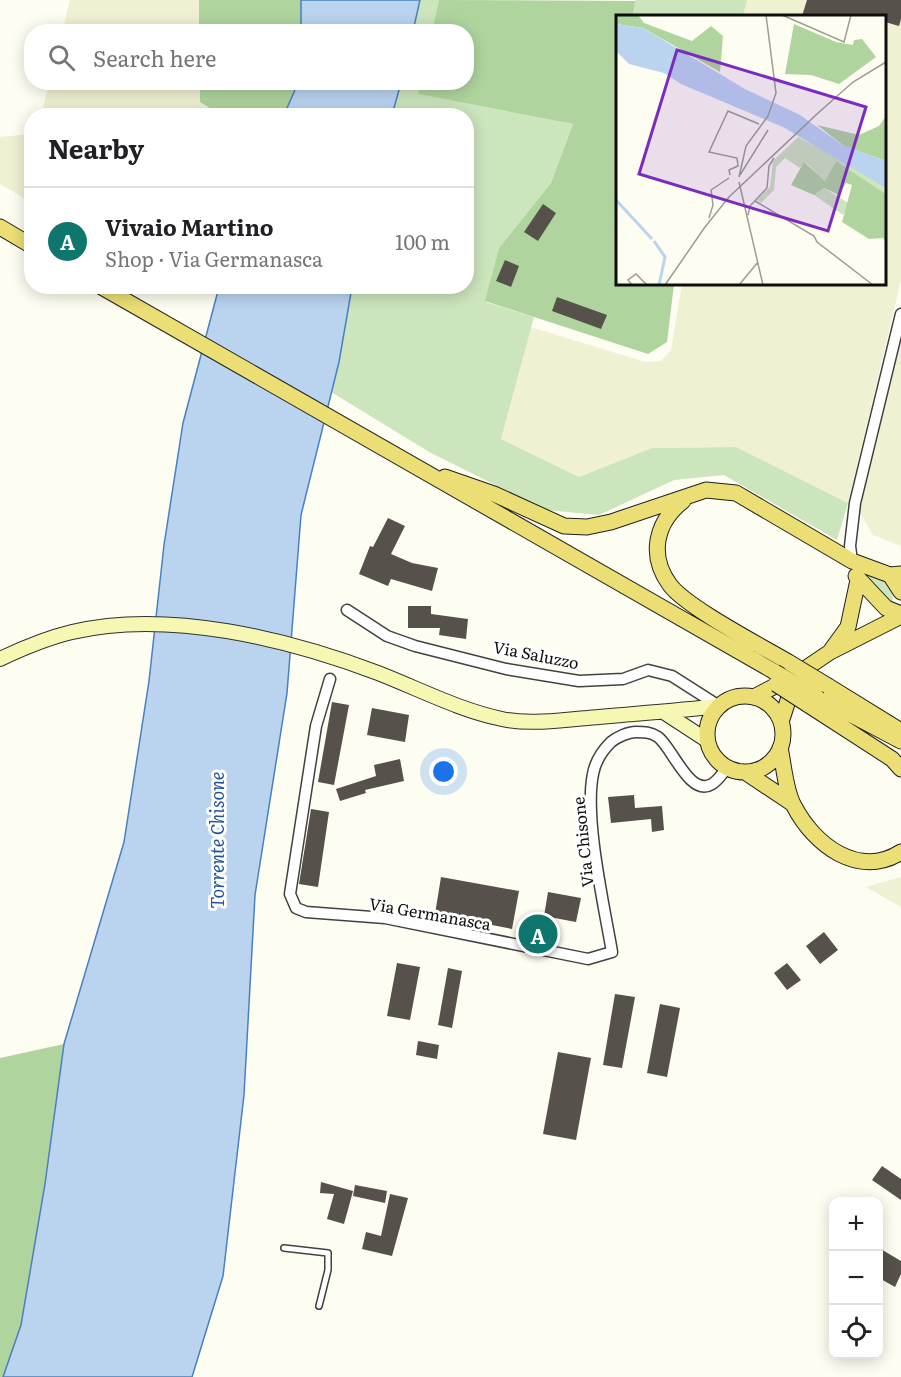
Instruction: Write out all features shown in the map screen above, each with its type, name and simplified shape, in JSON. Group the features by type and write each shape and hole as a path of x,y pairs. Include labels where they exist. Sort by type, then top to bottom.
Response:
{"main road":[{"path":"0,227 24,241"},
{"path":"113,294 729,646 811,700 892,759 901,769"},
{"path":"412,466 494,494 564,526 587,527 611,522 706,490 736,493 852,561 896,574 901,592"},
{"path":"691,494 668,513 659,531 657,551 661,567 670,586 695,606 793,669 828,686 901,731"},
{"path":"852,561 858,580 886,608 901,615"},
{"path":"830,652 848,627 858,580"},
{"path":"0,659 72,632 123,626 202,629 257,637 326,654 447,702 502,719 535,722 665,713 718,706 729,699 754,696 793,669 901,615"},
{"path":"793,669 781,722 783,735 780,748 793,804 812,833 834,853 863,863 888,860 901,852"},
{"path":"754,696 770,706 781,722"},
{"path":"811,700 901,741"},
{"path":"718,706 709,722 708,741 712,752 728,767 745,772 793,804"},
{"path":"665,713 708,741"},
{"path":"745,772 766,765 780,748"}],"street":[{"path":"852,561 850,546 855,503 901,314"},
{"name":"Via Saluzzo","path":"347,610 387,636 415,646 506,669 579,681 623,679 648,670 672,676 718,706"},
{"name":"Via Germanasca","path":"330,679 316,726 290,894 296,908 306,912 385,918 588,959 612,952"},
{"name":"Via Chisone","path":"612,952 597,861 592,809 592,775 597,759 612,741 629,732 649,732 659,738 694,783 705,787 713,784 728,767"}],"lane":[{"path":"284,1248 328,1253 328,1270 319,1306"}],"green space":[{"path":"70,0 199,0 199,24 64,24"},
{"path":"199,0 301,0 301,24 199,24"},
{"path":"420,0 439,0 434,24 415,24"},
{"path":"439,0 635,1 633,15 616,15 616,285 674,285 667,342 648,354 485,301 499,248 551,183 573,124 418,94 419,90 474,90 474,24 434,24"},
{"path":"635,0 747,0 743,15 633,15"},
{"path":"747,0 901,0 901,280 848,503 735,447 652,448 579,477 501,439 531,327 645,362 661,361 671,350 682,285 886,285 886,15 743,15"},
{"path":"47,90 200,90 200,102 210,108 43,108"},
{"path":"200,90 295,90 287,108 210,108 200,102"},
{"path":"399,90 420,90 419,94 573,124 551,183 499,248 486,302 534,317 501,439 579,477 652,448 736,447 848,503 837,540 724,475 674,480 599,515 546,510 431,453 331,392 351,294 474,294 474,108 394,108"},
{"path":"24,135 24,198 0,184 0,137"},
{"path":"901,336 901,546 873,535 859,511"},
{"path":"861,571 879,575 892,587 893,604 883,599"},
{"path":"900,877 901,907 866,887"},
{"path":"64,1044 45,1184 21,1325 3,1377 0,1377 0,1058"}],"water":[{"path":"301,0 420,0 415,24 301,24"},
{"path":"295,90 399,90 394,108 287,108"},
{"name":"Torrente Chisone","path":"217,294 351,294 339,362 301,515 287,693 255,895 244,1095 223,1276 192,1377 3,1377 21,1325 45,1184 64,1044 124,842 149,681 164,545 183,423"}],"building":[{"path":"807,0 901,0 899,26 886,22 886,15 802,15"},
{"path":"543,204 556,213 538,241 524,232"},
{"path":"505,260 519,266 511,287 496,281"},
{"path":"557,297 607,315 601,329 552,311"},
{"path":"388,518 405,526 391,554 412,563 438,568 432,591 391,579 388,586 359,574 370,546 373,547"},
{"path":"408,606 431,606 431,614 468,619 466,639 439,635 440,628 408,628"},
{"path":"332,702 349,705 334,785 318,782"},
{"path":"372,708 409,715 405,742 367,735"},
{"path":"400,759 404,781 365,790 366,793 340,801 336,789 376,776 374,765"},
{"path":"634,795 635,808 662,806 664,830 652,832 651,819 611,823 608,797"},
{"path":"311,809 329,812 318,887 299,884"},
{"path":"441,877 519,891 512,929 435,914"},
{"path":"548,892 581,898 576,922 544,916"},
{"path":"824,932 838,950 820,964 806,946"},
{"path":"397,963 420,967 410,1020 387,1016"},
{"path":"787,963 801,980 787,990 774,973"},
{"path":"448,968 462,971 452,1028 438,1025"},
{"path":"615,994 635,997 622,1068 603,1065"},
{"path":"660,1004 680,1008 667,1077 647,1073"},
{"path":"418,1041 439,1045 437,1059 416,1055"},
{"path":"558,1052 591,1058 576,1140 543,1134"},
{"path":"882,1166 901,1179 901,1200 872,1180"},
{"path":"321,1182 353,1191 344,1224 327,1219 334,1194 320,1193"},
{"path":"355,1185 387,1191 385,1203 353,1196"},
{"path":"390,1194 408,1198 392,1256 362,1249 366,1232 381,1236"},
{"path":"883,1250 901,1261 901,1274 895,1287 883,1280"}],"place":[{"name":"Vivaio Martino","path":"538,934"}]}
